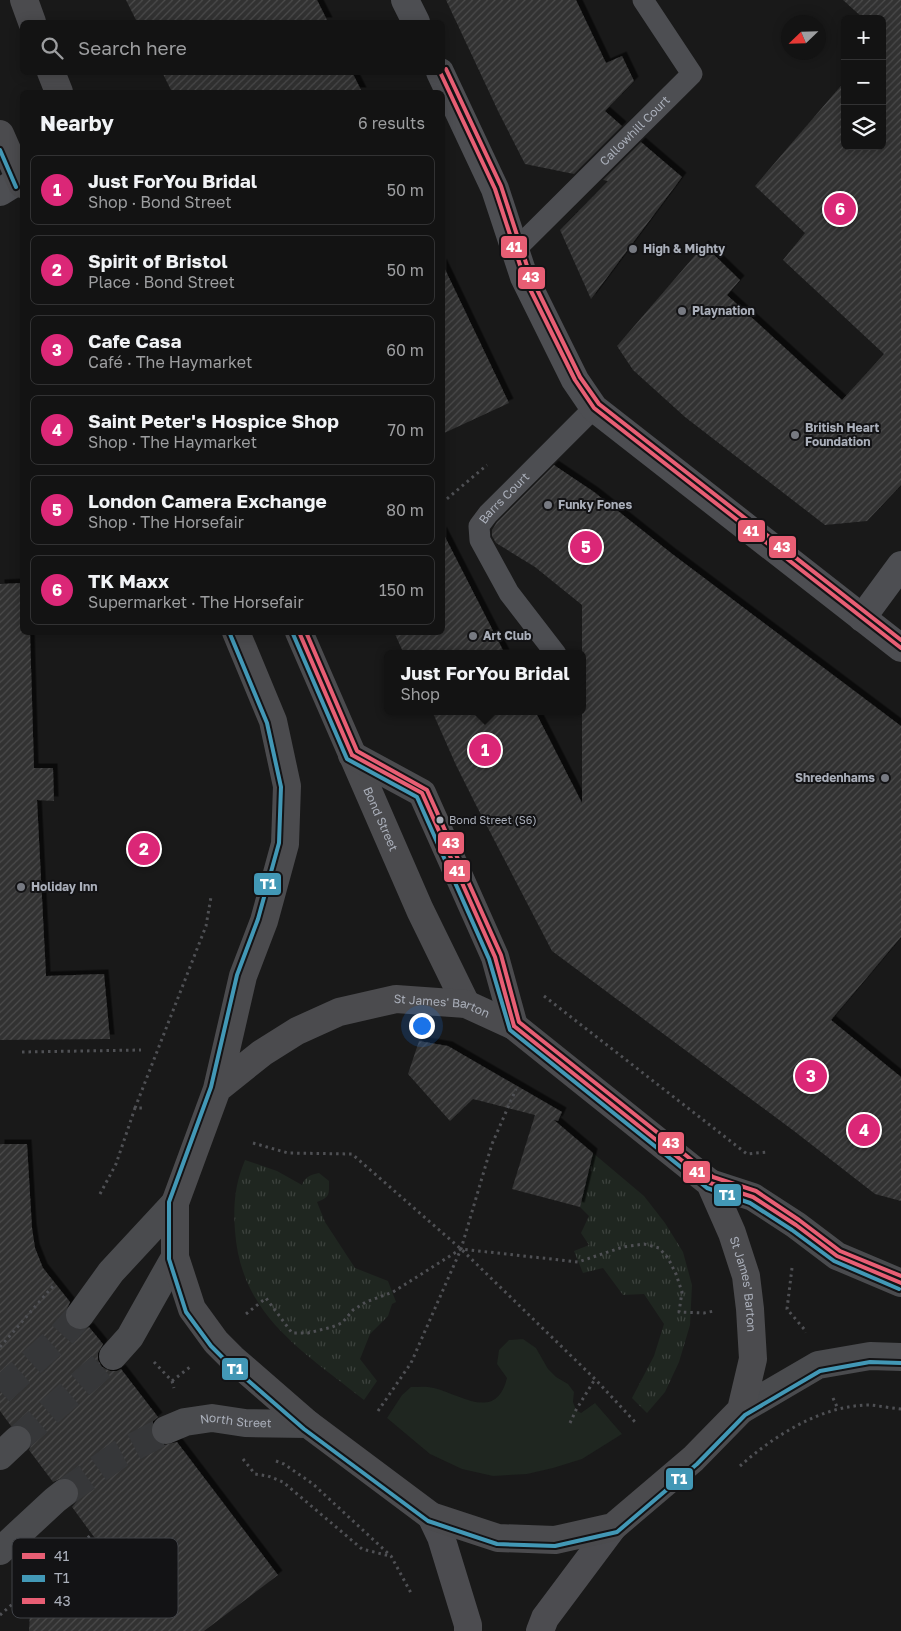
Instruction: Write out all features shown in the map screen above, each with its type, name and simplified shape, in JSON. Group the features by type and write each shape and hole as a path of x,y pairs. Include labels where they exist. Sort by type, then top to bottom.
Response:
{"highway":[{"path":"24,0 31,20"},
{"path":"52,75 57,90"},
{"path":"0,134 14,185"},
{"path":"237,635 274,721 287,786 285,844 264,921 243,976 217,1089 176,1203 175,1257 192,1309 216,1342 232,1358 308,1424 431,1516 498,1538 554,1540 613,1528 693,1459 741,1410"},
{"name":"Bond Street","path":"300,635 420,910 466,1004"},
{"path":"352,755 422,793 495,957 514,1026"},
{"name":"St James' Barton","path":"217,1089 262,1053 297,1031 339,1012 396,999 466,1004 514,1026 710,1183 732,1233 746,1276 753,1359 741,1410"}],"main road":[{"path":"710,1183 753,1196 796,1224 837,1256 901,1283"},
{"path":"80,1315 111,1272 176,1203"},
{"path":"113,1356 130,1337 175,1257"},
{"path":"741,1410 818,1365 870,1356 901,1357"},
{"name":"North Street","path":"166,1430 185,1422 212,1418 245,1423 308,1424"},
{"path":"14,1538 64,1493"},
{"path":"431,1516 441,1537 468,1625 468,1631"},
{"path":"540,1631 544,1618 613,1528"},
{"path":"0,1551 12,1540"}],"street":[{"path":"405,0 415,20"},
{"path":"441,75 495,189 524,277 575,380 594,408 901,648"},
{"path":"862,618 901,565"}],"lane":[{"name":"Callowhill Court","path":"515,250 692,74 643,0"},
{"name":"Barrs Court","path":"553,650 509,593 480,540 479,526 488,514 594,408"}],"path":[{"path":"100,1194 116,1164 135,1108 206,926 211,897"},
{"path":"538,992 566,1016 747,1154 767,1152"},
{"path":"22,1052 141,1050"},
{"path":"378,1411 411,1363 461,1249 492,1144 516,1089"},
{"path":"135,1108 142,1108"},
{"path":"253,1143 288,1153 352,1154 461,1249 595,1379 636,1423"},
{"path":"796,1224 787,1309 804,1329 838,1409"},
{"path":"246,1314 266,1298 292,1333 308,1332 332,1327 342,1322 353,1310 366,1302 392,1292 461,1249 578,1262 623,1247 644,1244 659,1248 668,1258 682,1292 679,1312 704,1313"},
{"path":"0,1347 59,1279"},
{"path":"148,1356 172,1381 176,1396"},
{"path":"172,1381 192,1366"},
{"path":"570,1423 595,1379"},
{"path":"738,1468 752,1455 797,1424 838,1409 869,1405 901,1409"},
{"path":"240,1456 255,1474 268,1476 283,1482 362,1549 391,1556"},
{"path":"269,1459 284,1464 314,1484 391,1556 411,1593"},
{"path":"87,1538 92,1534"},
{"path":"0,1615 12,1604"}],"green space":[{"path":"593,1153 644,1196 665,1223 683,1252 692,1285 690,1325 679,1362 665,1392 647,1413 632,1398 654,1356 664,1324 644,1294 623,1295 603,1268 583,1273 574,1251 589,1245 581,1233 589,1216 580,1207"},
{"path":"245,1160 277,1171 302,1185 308,1177 319,1173 329,1181 328,1195 317,1202 325,1222 355,1268 388,1281 396,1302 392,1304 388,1316 370,1334 360,1359 377,1381 364,1400 319,1365 279,1329 262,1309 249,1286 240,1261 234,1221 237,1186"},
{"path":"523,1339 536,1348 548,1369 556,1377 568,1384 574,1392 573,1402 576,1410 581,1413 595,1403 622,1434 582,1459 527,1474 493,1476 462,1469 430,1454 387,1418 402,1395 411,1387 434,1388 477,1402 495,1399 502,1391 507,1378 497,1364 499,1350 509,1340"}],"building":[{"path":"126,0 317,0 327,20 136,20"},
{"path":"446,0 576,0 606,63 622,56 634,81 605,111 622,126 574,174 525,164"},
{"path":"843,0 901,0 901,485 867,521 825,525 685,417 633,370 617,346 704,245 740,280 727,295 842,400 884,354 783,260 805,233 755,186 841,86 841,150 886,150 886,15 860,15"},
{"path":"164,75 354,75 361,90 171,90"},
{"path":"641,142 682,177 591,299 560,230 608,181 603,180"},
{"path":"445,269 509,403 445,433"},
{"path":"554,465 594,492 671,553 901,726 901,937 831,1020 901,1077 901,1201 875,1194 794,1131 552,951 476,805 434,715 537,715 582,803 582,715 586,715 586,650 582,650 582,605 535,567 496,543 492,536 492,530 497,522"},
{"path":"445,537 503,650 402,650 395,635 445,635"},
{"name":"Holiday Inn","path":"20,583 20,635 30,635 34,768 53,768 54,801 37,800 46,976 104,974 110,1039 0,1040 0,584"},
{"path":"419,1041 448,1046 562,1112 558,1121 554,1120 593,1153 580,1207 512,1189 535,1115 473,1099 450,1121 408,1074"},
{"path":"0,1144 27,1144 35,1248 43,1268 70,1302 65,1313 66,1322 71,1328 78,1330 89,1327 103,1344 98,1353 98,1360 102,1367 110,1371 121,1369 158,1417 153,1421 151,1428 152,1436 156,1442 164,1445 177,1442 278,1575 204,1631 29,1631 30,1618 178,1618 178,1538 95,1538 72,1507 79,1498 77,1484 70,1479 62,1478 53,1482 29,1450 32,1444 32,1437 29,1430 21,1425 11,1426 0,1411"}],"tunnel":[{"path":"0,1391 60,1337 80,1315"},
{"path":"17,1440 113,1356"},
{"path":"64,1493 120,1454 166,1430"}],"transit line":[{"name":"43","path":"446,69 501,186 530,275 580,377 599,404 901,640"},
{"name":"41","path":"441,75 495,189 524,277 575,380 594,408 901,648"},
{"name":"T1","path":"0,150 16,187"},
{"name":"T1","path":"230,635 267,723 281,787 279,843 258,919 237,975 211,1087 169,1202 169,1259 186,1312 211,1346 304,1429 428,1521 497,1544 555,1546 617,1532 697,1464 745,1415 820,1371 870,1362 901,1363"},
{"name":"T1","path":"293,635 347,759 417,797 489,959 510,1030 707,1188 750,1203 792,1230 834,1261 899,1289"},
{"name":"41","path":"300,635 352,755"},
{"name":"43","path":"307,635 357,751 427,790 501,955 519,1022 713,1177 756,1191 840,1251 901,1276"},
{"name":"41","path":"352,755 422,793 495,957 514,1026"},
{"name":"41","path":"514,1026 710,1183 753,1197 796,1225 837,1256 901,1283"}],"place":[{"name":"TK Maxx","path":"840,209"},
{"name":"High & Mighty","path":"633,249"},
{"name":"Playnation","path":"682,311"},
{"name":"British Heart Foundation","path":"795,435"},
{"name":"Funky Fones","path":"548,505"},
{"name":"London Camera Exchange","path":"586,547"},
{"name":"Art Club","path":"473,636"},
{"name":"Just ForYou Bridal","path":"485,750"},
{"name":"Shredenhams","path":"885,778"},
{"name":"Bond Street (S6)","path":"440,820"},
{"name":"Spirit of Bristol","path":"144,849"},
{"name":"Holiday Inn","path":"21,887"},
{"name":"Cafe Casa","path":"811,1076"},
{"name":"Saint Peter's Hospice Shop","path":"864,1130"}]}
